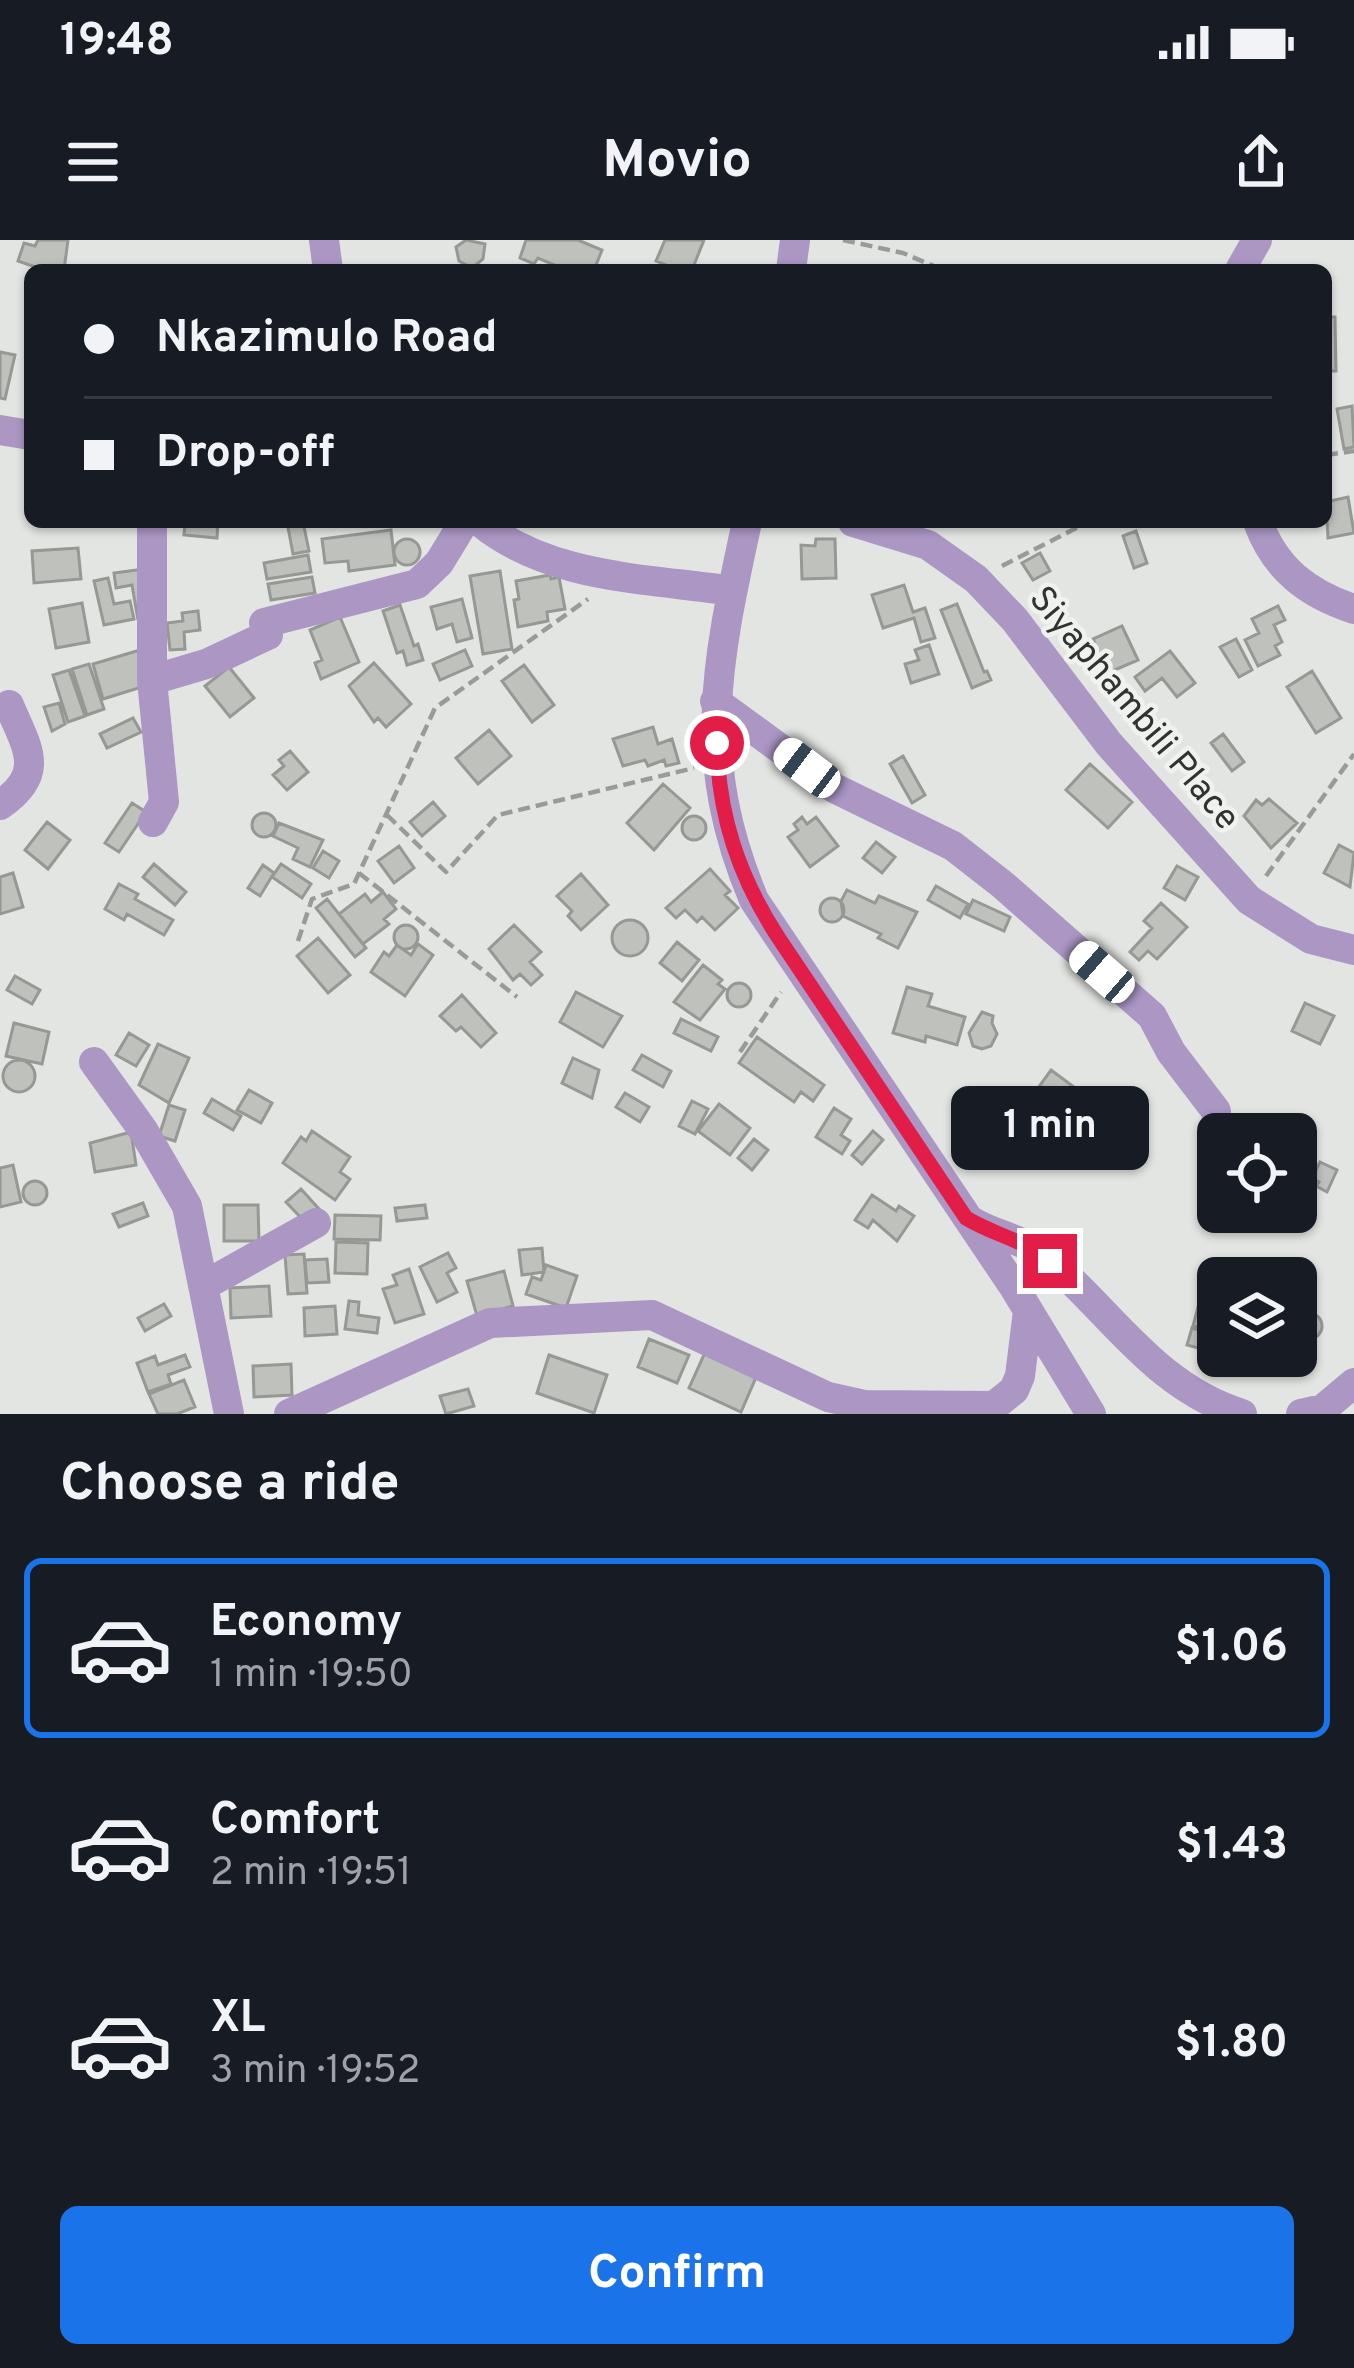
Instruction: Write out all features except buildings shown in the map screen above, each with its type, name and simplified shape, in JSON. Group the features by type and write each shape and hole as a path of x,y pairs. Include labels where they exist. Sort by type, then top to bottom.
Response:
{"street":[{"path":"152,528 152,680 164,802 153,822"},
{"path":"152,680 206,664 268,635 264,623 417,584 439,562 460,528"},
{"path":"488,528 542,559 732,591"},
{"path":"746,528 715,701 723,815 736,857 754,900 1028,1310 1090,1414"},
{"name":"Siyaphambili Place","path":"873,528 928,545 976,579 1015,620 1109,744 1249,900 1311,939 1354,950"},
{"path":"1261,528 1292,576 1312,593 1354,609"},
{"path":"715,701 834,788 953,846 1003,885 1152,1016 1171,1052 1216,1111"},
{"path":"0,805 25,783 30,768 10,705"},
{"path":"94,1062 176,1184 194,1227 230,1414"},
{"path":"966,1218 996,1236 1028,1243 1135,1350 1178,1383 1242,1414"},
{"path":"205,1286 316,1223"},
{"path":"290,1414 490,1323 652,1315 828,1397 864,1405 994,1406 1015,1390 1020,1376 1028,1310"},
{"path":"1301,1414 1322,1408 1354,1383"}],"path":[{"path":"843,240 903,253 929,264"},
{"path":"976,579 1076,528"},
{"path":"298,941 312,899 353,884 436,708 622,574"},
{"path":"1249,900 1354,754"},
{"path":"387,815 446,872 498,815 717,762"},
{"path":"359,873 517,997"},
{"path":"740,1052 798,968"}],"route":[{"path":"717,743 723,815 754,900 966,1218 996,1236 1028,1243 1050,1261"}]}
